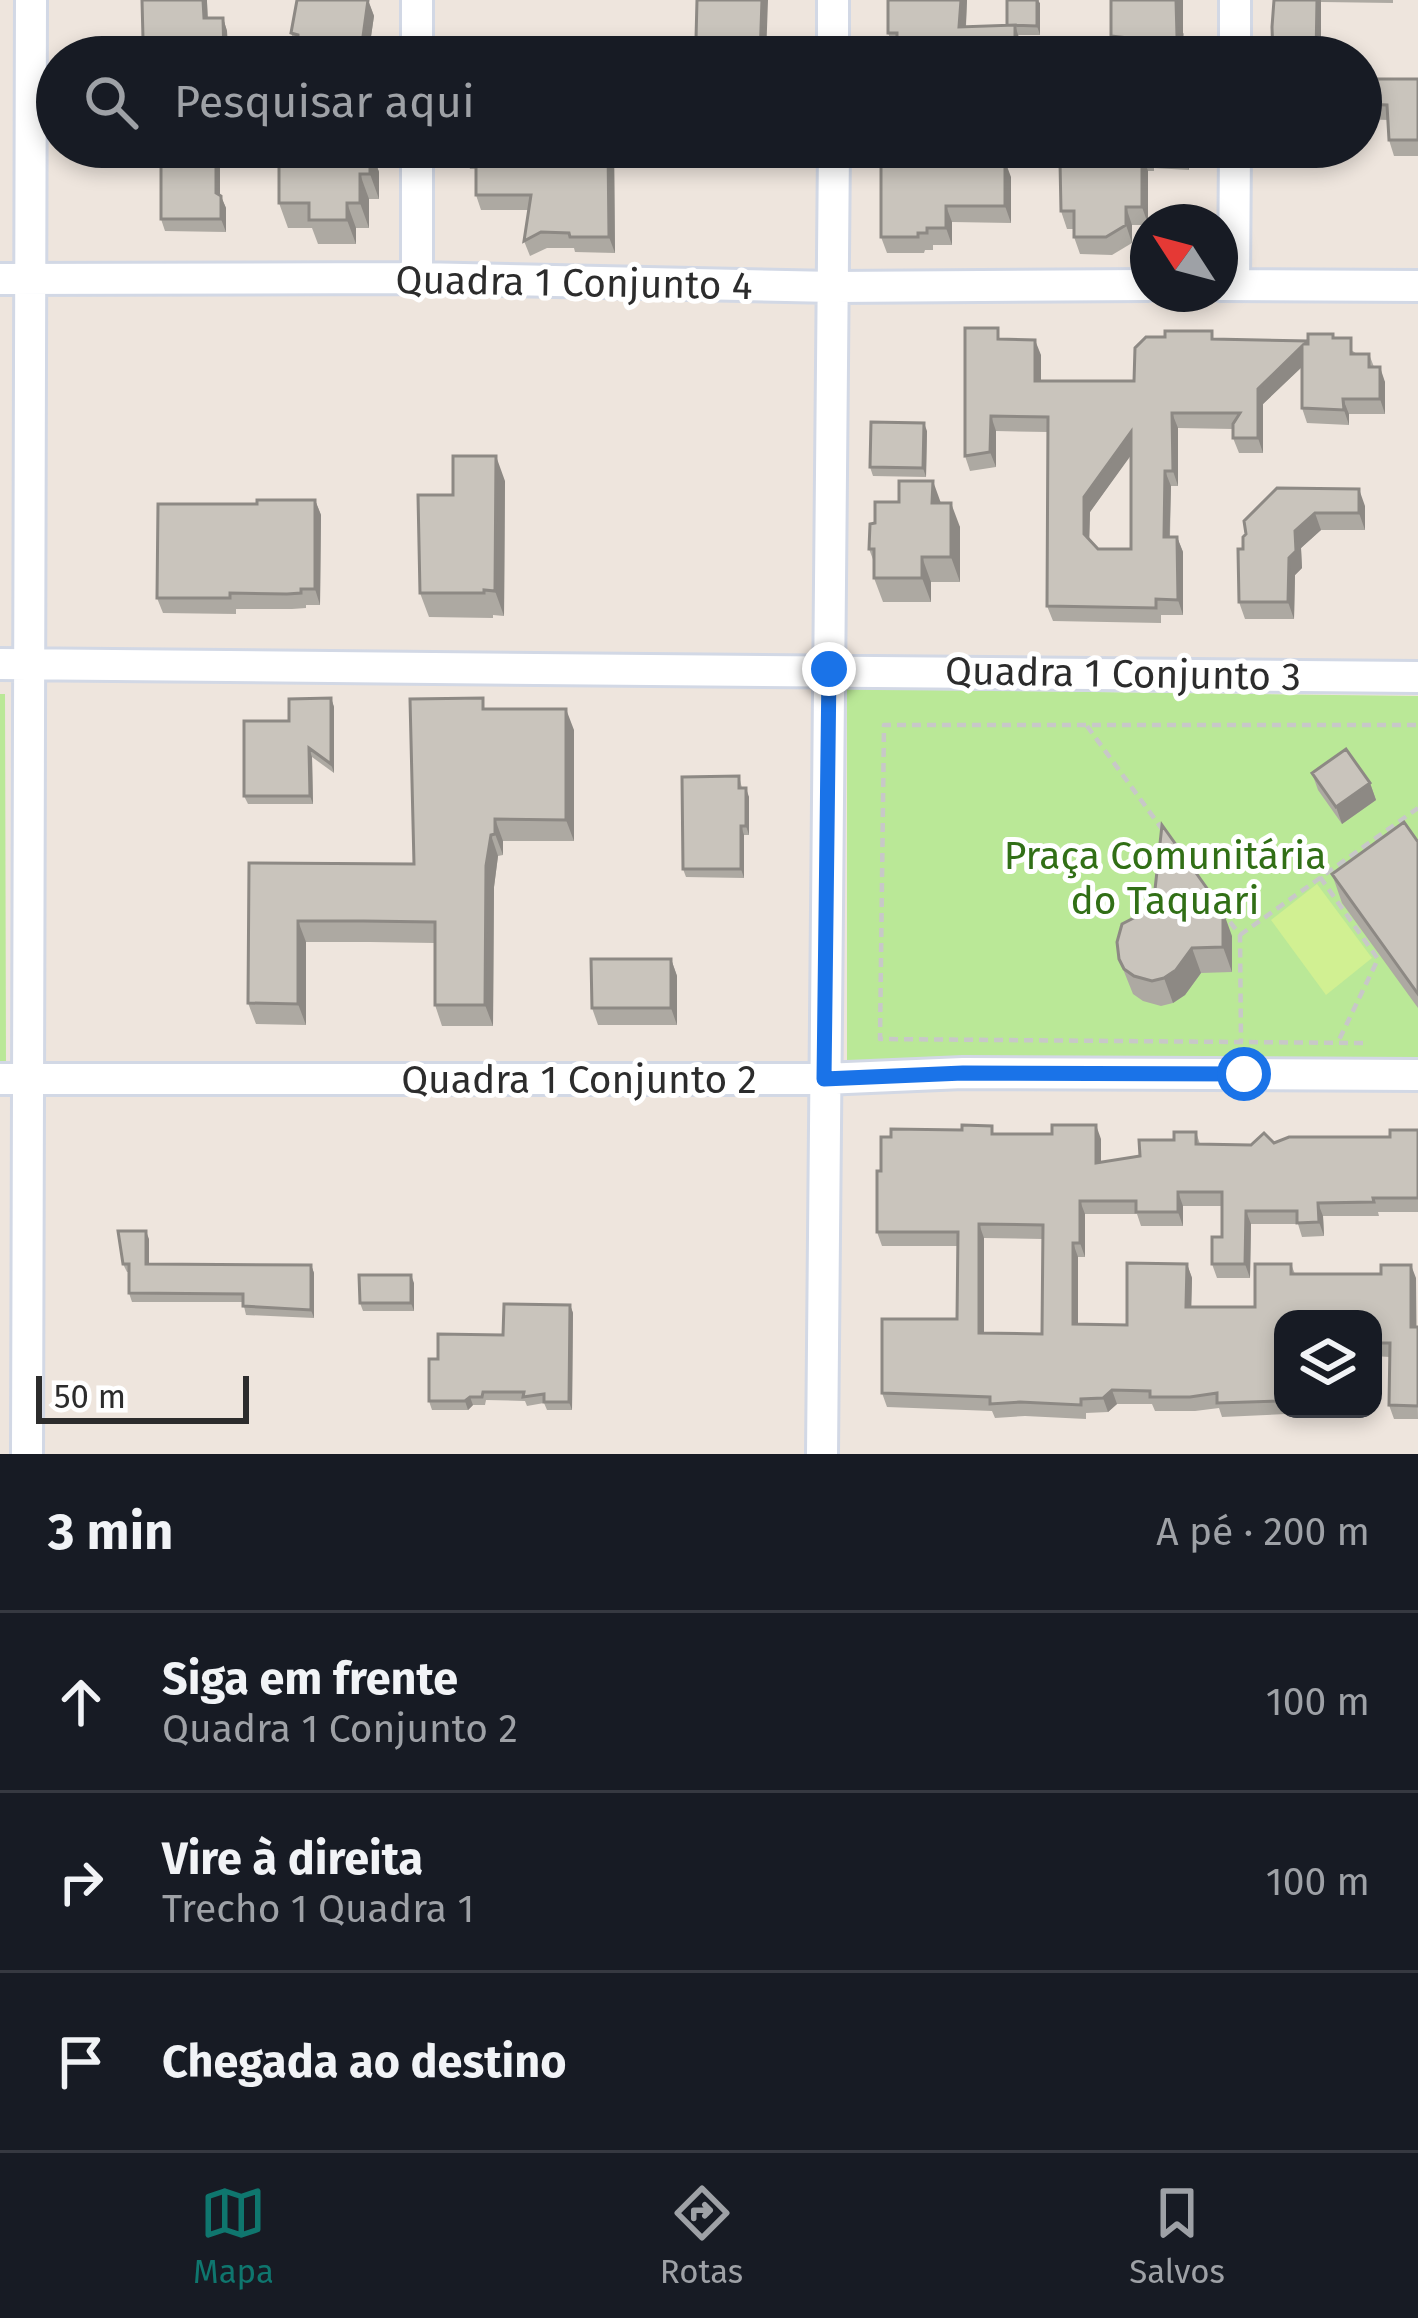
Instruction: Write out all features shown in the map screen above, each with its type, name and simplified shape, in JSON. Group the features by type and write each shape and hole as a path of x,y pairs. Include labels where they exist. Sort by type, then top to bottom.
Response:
{"street":[{"path":"27,1454 14,1079 15,279 31,0"},
{"path":"417,0 417,36"},
{"path":"833,0 833,36"},
{"path":"1235,0 1235,36"},
{"path":"417,168 417,278"},
{"path":"822,1454 834,168"},
{"path":"1232,204 1234,168"},
{"name":"Quadra 1 Conjunto 4","path":"15,279 1130,285"},
{"path":"1238,285 1418,286"},
{"name":"Quadra 1 Conjunto 3","path":"15,663 1418,677"},
{"name":"Quadra 1 Conjunto 2","path":"14,1079 1418,1075"}],"path":[{"path":"1378,1043 880,1040 884,725 1418,725"},
{"path":"1086,725 1170,839"},
{"path":"1240,935 1418,808"},
{"path":"1320,878 1378,959 1338,1042"},
{"path":"1212,896 1240,935 1241,1042"}],"green space":[{"name":"Praça Comunitária do Taquari","path":"847,689 1418,696 1418,1064 847,1063"},
{"path":"0,694 5,694 6,1066 0,1066"},
{"path":"1317,884 1372,958 1326,995 1271,920"}],"building":[{"path":"142,0 203,0 204,18 223,18 223,36 143,36"},
{"path":"297,0 368,0 363,36 291,33"},
{"path":"697,0 762,0 761,36 696,36"},
{"path":"888,0 961,0 959,27 1015,25 1015,36 888,33"},
{"path":"1007,0 1037,0 1037,26 1007,25"},
{"path":"1111,0 1176,0 1177,36 1111,36"},
{"path":"1274,0 1317,0 1316,36 1272,36"},
{"path":"1382,79 1418,79 1418,140 1389,140 1387,105 1382,105"},
{"path":"161,168 216,168 221,219 161,219"},
{"path":"279,168 370,168 370,174 360,174 360,203 347,203 347,220 309,220 309,203 279,203"},
{"path":"476,168 608,168 609,237 541,232 524,241 531,195 476,195"},
{"path":"881,168 1005,168 1005,206 946,206 946,228 927,228 918,237 881,237"},
{"path":"1060,168 1142,168 1142,204 1126,207 1126,225 1106,237 1074,237 1074,211 1061,211"},
{"path":"965,328 998,328 998,339 1035,340 1035,381 1134,381 1135,348 1146,337 1165,337 1165,331 1212,331 1212,339 1307,341 1305,344 1308,344 1308,334 1333,334 1333,338 1351,338 1351,354 1369,354 1369,367 1380,367 1380,399 1343,399 1344,410 1302,408 1302,346 1258,389 1258,438 1233,438 1233,424 1240,413 1172,413 1173,471 1165,471 1164,537 1177,537 1178,600 1156,599 1156,608 1047,606 1048,417 991,416 990,452 965,456","holes":["1131,432 1131,549 1098,549 1084,534 1084,497"]},
{"path":"871,422 924,423 923,468 870,467"},
{"path":"453,456 496,456 495,591 420,593 418,495 453,495"},
{"path":"899,481 933,481 932,503 951,503 951,557 922,557 922,578 874,578 874,549 869,549 875,502 899,502"},
{"path":"1277,488 1359,489 1359,513 1315,513 1295,531 1288,602 1239,602 1238,549 1243,549 1244,521"},
{"path":"257,500 315,500 315,589 287,594 230,593 230,598 157,598 158,504 257,504"},
{"path":"331,698 331,764 309,748 310,796 244,796 244,721 289,721 289,699"},
{"path":"483,698 483,709 566,709 566,820 495,819 486,866 485,1005 435,1005 435,922 363,921 298,921 298,1004 248,1003 249,863 414,864 410,699"},
{"path":"1346,749 1370,783 1336,807 1312,773"},
{"path":"739,776 739,788 746,788 741,869 683,869 682,777"},
{"path":"1404,822 1418,842 1418,994 1332,874"},
{"path":"1162,825 1223,911 1223,947 1192,948 1176,970 1152,981 1124,969 1117,942 1122,924 1153,908"},
{"path":"591,959 671,959 671,1008 592,1008"},
{"path":"962,1125 992,1126 992,1134 1052,1134 1052,1125 1096,1125 1096,1163 1140,1156 1139,1140 1174,1140 1174,1132 1196,1132 1196,1144 1251,1145 1264,1133 1274,1143 1289,1137 1390,1137 1390,1130 1418,1130 1418,1198 1318,1203 1319,1222 1297,1223 1297,1211 1246,1211 1245,1264 1212,1264 1212,1237 1222,1237 1222,1192 1178,1192 1178,1212 1136,1212 1136,1201 1080,1201 1080,1243 1073,1243 1073,1324 1127,1325 1127,1263 1187,1264 1186,1307 1255,1307 1255,1264 1291,1264 1291,1274 1381,1274 1381,1265 1411,1265 1411,1327 1418,1327 1418,1406 1389,1405 1390,1343 1382,1343 1382,1310 1274,1310 1274,1401 1217,1403 1217,1393 1150,1397 1150,1391 1112,1390 1103,1398 1081,1399 1081,1405 990,1404 990,1397 882,1393 882,1319 957,1319 958,1232 877,1232 881,1137 891,1137 891,1129 962,1130","holes":["979,1224 1043,1225 1042,1334 979,1333"]},
{"path":"118,1231 146,1231 146,1264 311,1265 311,1310 243,1306 243,1294 129,1293 129,1264 123,1264"},
{"path":"359,1275 411,1275 411,1303 360,1303"},
{"path":"504,1304 570,1305 569,1402 544,1402 544,1394 523,1397 524,1392 483,1392 482,1397 465,1401 429,1401 429,1359 438,1359 438,1334 503,1335"}],"route":[{"path":"829,669 824,1079 963,1073 1244,1074"}]}
